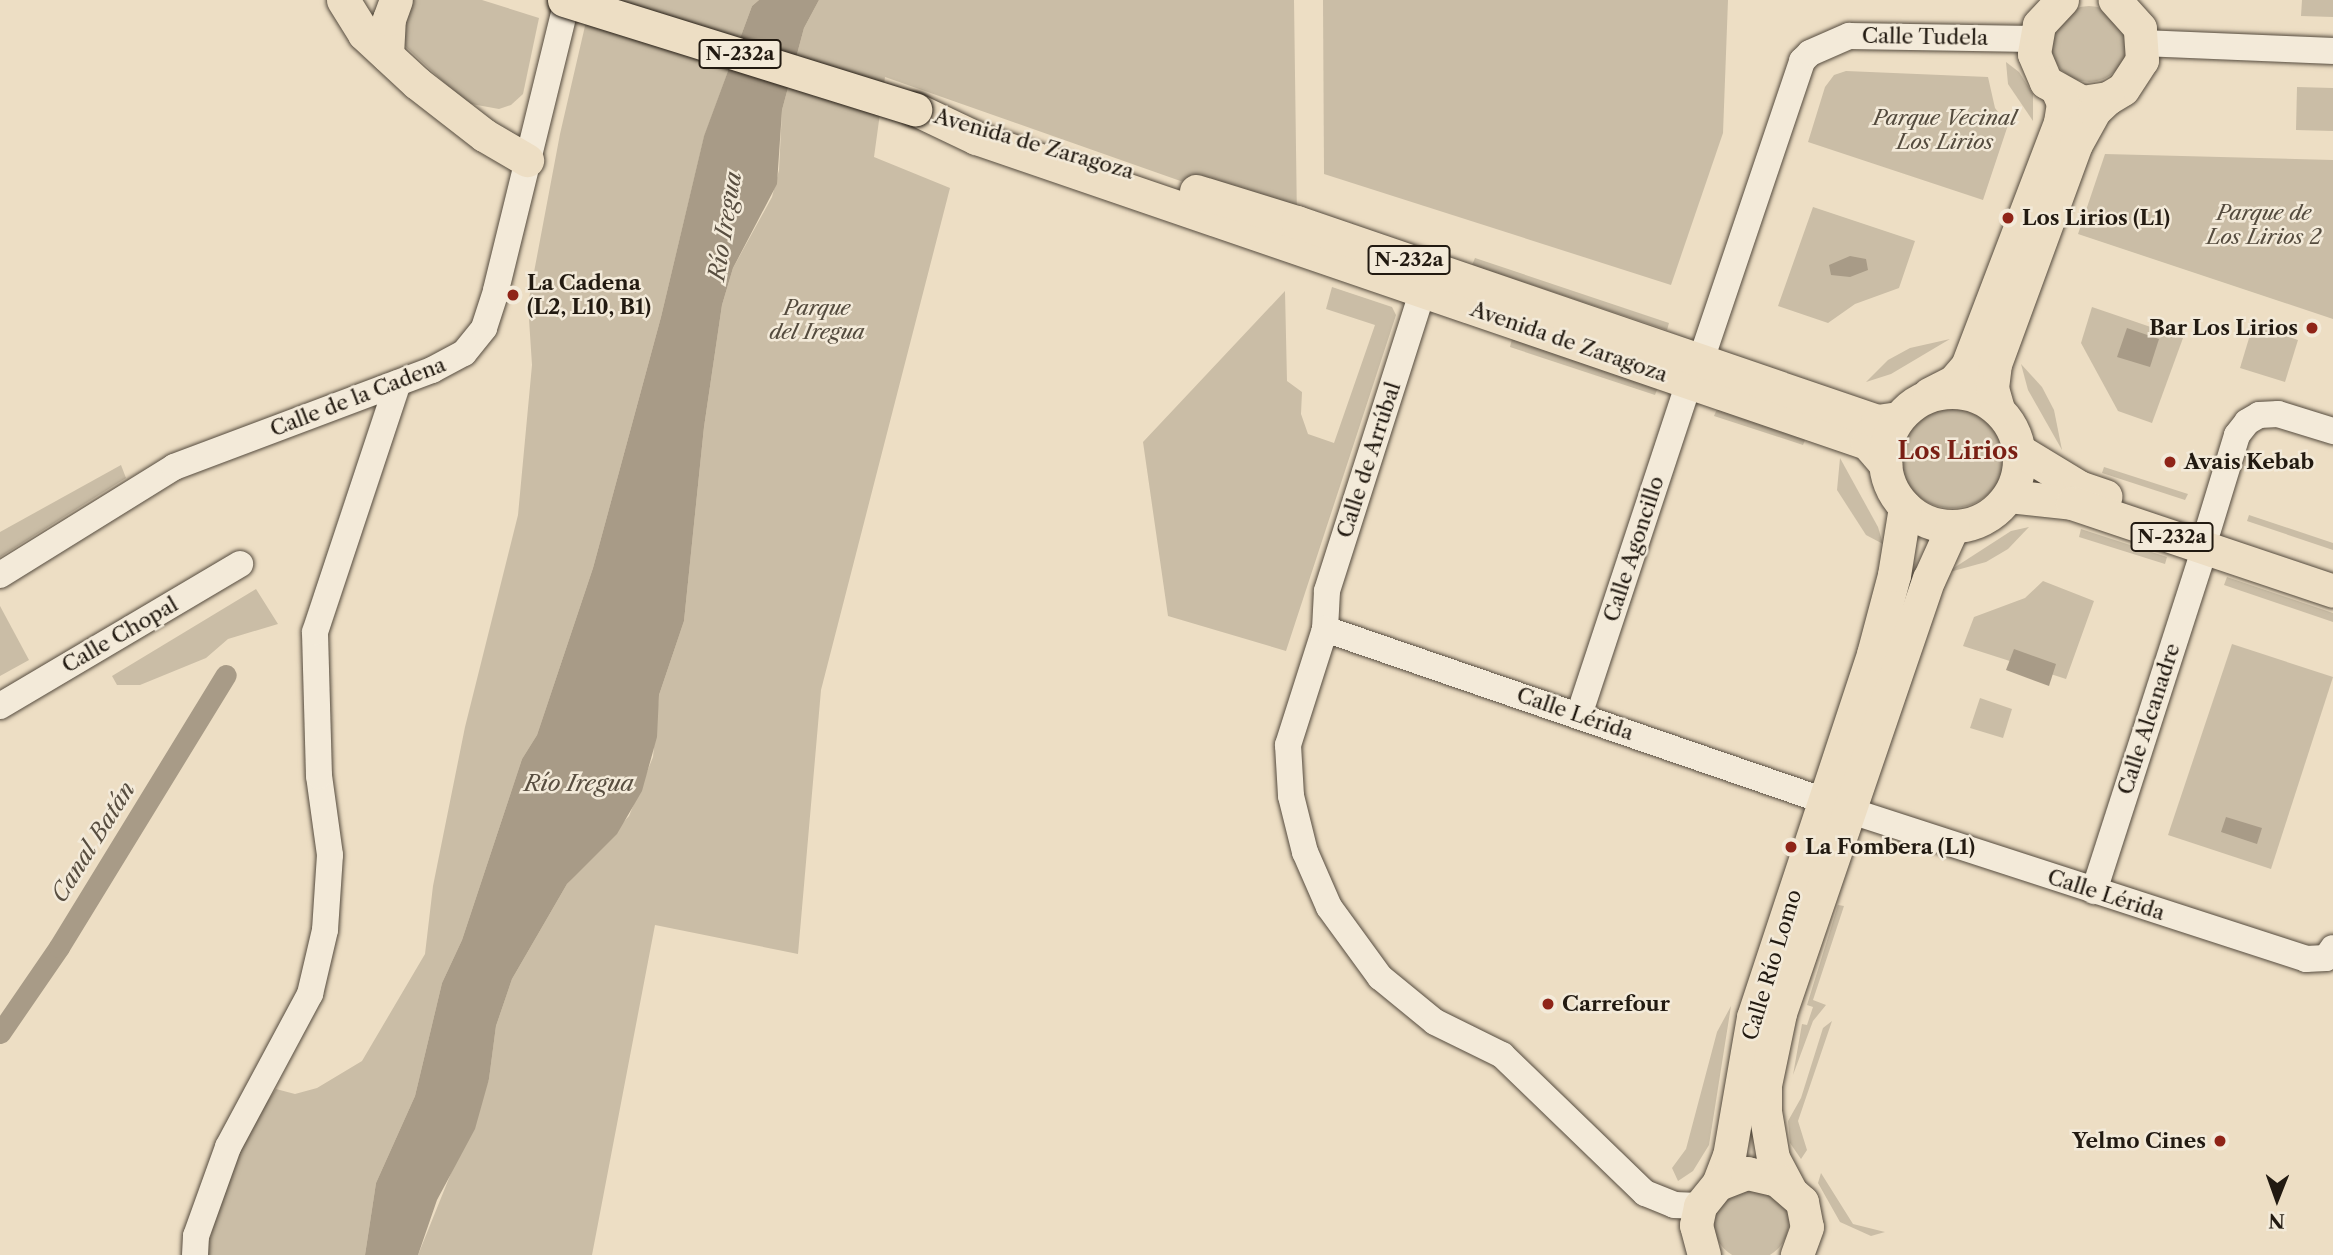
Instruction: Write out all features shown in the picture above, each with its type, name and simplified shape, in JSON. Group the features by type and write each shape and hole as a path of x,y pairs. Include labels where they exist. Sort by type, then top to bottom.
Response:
{"main road":[{"path":"343,0 365,34 387,55 484,135 527,160"},
{"path":"387,55 389,19 396,0"},
{"name":"N-232a","path":"566,0 915,109"},
{"path":"1885,464 1885,447 1909,408 1953,382 1967,366 2060,122 2063,103 2058,92 2038,69 2034,39 2047,12 2062,0"},
{"path":"1905,507 1919,518 1953,526 1984,517 2009,496 2018,474 2020,451 2016,435 1998,409 1992,388 1995,364 2076,144 2094,111 2135,76 2143,43 2136,21 2119,1"},
{"path":"2058,92 2082,102 2108,98"},
{"name":"Avenida de Zaragoza","path":"915,109 976,138 1422,293 1695,372 1877,421 1909,408"},
{"name":"Avenida de Zaragoza","path":"915,109 1297,222 1695,372 1867,443 1885,464"},
{"name":"N-232a","path":"1909,408 1961,392 1998,409"},
{"name":"N-232a","path":"2020,451 2079,487 2333,591"},
{"name":"N-232a","path":"1885,464 1894,495 1905,507"},
{"name":"N-232a","path":"2009,496 2072,502 2333,571"},
{"name":"Calle Río Lomo","path":"1836,806 1894,575 1905,507"},
{"name":"Calle Río Lomo","path":"1704,1255 1696,1225 1729,1156 1739,1080 1753,1017 1804,900 1836,806 1953,526"},
{"name":"Calle Río Lomo","path":"1797,1255 1807,1227 1802,1202 1790,1190 1767,1137 1765,1085 1804,900"},
{"path":"1709,1195 1732,1176 1763,1174 1790,1190"}],"street":[{"name":"Calle de la Cadena","path":"0,575 174,467 398,383 464,353 484,328 566,0"},
{"name":"Calle Tudela","path":"1818,47 1849,36 2034,39"},
{"path":"2143,43 2333,51"},
{"name":"Calle Agoncillo","path":"1579,715 1802,61 1818,47"},
{"name":"Calle de Arrúbal","path":"1422,293 1327,591 1325,628 1288,745 1291,796 1305,852 1329,907 1380,977 1435,1021 1502,1055 1645,1193 1674,1205 1709,1195"},
{"path":"195,1255 196,1236 228,1147 310,994 324,930 330,855 319,776 315,632 398,383"},
{"name":"Calle Alcanadre","path":"2094,891 2238,435 2247,422 2259,415 2278,414 2333,431"},
{"name":"Calle Chopal","path":"0,706 240,564"},
{"name":"Calle Lérida","path":"1325,628 1836,806 2094,891 2306,959 2329,953"}],"green space":[{"path":"412,0 482,0 539,18 523,94 511,105 499,109 466,103 402,43 408,4"},
{"path":"591,0 759,0 752,6 704,137 661,317 593,568 537,735 522,759 462,940 442,983 415,1096 376,1183 365,1255 205,1255 238,1142 276,1089 295,1094 317,1088 362,1061 425,954 433,886 465,727 518,515 532,365 528,304 560,134"},
{"name":"Parque del Iregua","path":"819,0 1294,0 1297,222 885,77 874,157 950,188 821,690 798,954 655,925 592,1255 418,1255 489,1079 496,1026 512,979 567,884 629,816 653,757 659,695 684,621 704,427 722,305 733,268 772,197 779,170 782,110 804,28"},
{"path":"1323,0 1728,0 1723,133 1671,285 1324,174"},
{"path":"2302,0 2333,0 2333,17 2301,16"},
{"path":"2082,6 2096,6 2110,12 2121,23 2127,44 2124,59 2116,71 2096,82 2082,82 2068,76 2057,65 2051,51 2051,37 2057,23 2068,12"},
{"path":"2006,62 2019,72 2033,94 2033,121 2008,84"},
{"name":"Parque Vecinal Los Lirios","path":"1846,71 1988,77 1995,108 2008,125 1983,200 1808,142 1825,87 1834,75"},
{"path":"2297,87 2333,88 2333,131 2296,130"},
{"name":"Parque de Los Lirios 2","path":"2105,154 2333,160 2333,319 2078,234"},
{"path":"1813,207 1915,241 1899,288 1855,304 1828,323 1778,306"},
{"path":"1475,258 1669,323 1667,330 1472,265"},
{"path":"1332,287 1392,307 1396,315 1286,651 1168,616 1143,442 1285,291 1287,381 1302,392 1301,414 1308,434 1334,443 1375,325 1326,309"},
{"path":"2092,307 2183,338 2152,423 2118,411 2081,343"},
{"path":"2253,325 2298,340 2285,382 2240,368"},
{"path":"1512,339 1658,387 1655,395 1510,347"},
{"path":"1950,339 1891,374 1866,382 1888,360 1910,348"},
{"path":"2021,364 2042,387 2054,410 2062,450 2028,390"},
{"path":"1952,400 1973,404 1990,416 2002,433 2006,454 2002,475 1990,492 1973,504 1952,508 1931,504 1914,492 1902,475 1898,454 1902,433 1914,416 1931,404"},
{"path":"1718,407 1806,438 1803,445 1714,416"},
{"path":"1840,458 1878,527 1883,544 1866,535 1837,490"},
{"path":"121,465 126,478 0,557 0,532"},
{"path":"2104,467 2188,494 2185,500 2102,473"},
{"path":"2249,515 2333,543 2333,550 2247,521"},
{"path":"2029,527 2008,549 1986,562 1946,573 2011,531"},
{"path":"2081,529 2167,557 2165,564 2079,537"},
{"path":"2227,577 2333,613 2333,622 2224,585"},
{"path":"2043,581 2094,601 2066,679 1963,646 1974,617 2025,598"},
{"path":"256,589 278,624 228,639 206,658 140,685 117,685 112,676"},
{"path":"0,606 29,660 0,676"},
{"path":"2232,644 2333,677 2271,869 2168,835"},
{"path":"1980,698 2012,709 2003,738 1970,728"},
{"path":"1838,905 1844,906 1813,1000 1826,1005 1813,1021 1793,1075 1802,1024 1807,1025 1813,1007 1807,1005"},
{"path":"1731,1006 1709,1145 1693,1171 1678,1181 1672,1168 1686,1149 1717,1032"},
{"path":"1832,1021 1798,1121 1807,1150 1801,1159 1790,1143 1788,1121 1801,1098 1823,1028"},
{"path":"1821,1173 1853,1224 1885,1232 1871,1236 1840,1222 1818,1183"},
{"path":"1751,1184 1766,1187 1778,1195 1786,1207 1789,1222 1786,1237 1778,1249 1766,1257 1751,1260 1736,1257 1724,1249 1716,1237 1713,1222 1716,1207 1724,1195 1736,1187"}],"water":[{"name":"Río Iregua","path":"759,0 819,0 804,28 782,110 777,184 733,268 722,305 704,427 684,621 659,695 657,737 642,791 617,834 567,884 512,979 496,1026 489,1079 475,1129 437,1200 418,1255 365,1255 376,1183 415,1096 442,983 462,940 522,759 537,735 593,568 661,317 704,136 752,6"},
{"path":"1850,256 1866,259 1868,270 1850,277 1831,275 1829,265"},
{"path":"2127,328 2159,339 2150,367 2117,357"},
{"path":"2014,649 2056,664 2049,686 2006,670"},
{"path":"2226,817 2262,828 2257,844 2221,832"}],"waterway":[{"name":"Canal Batán","path":"0,1033 59,947 226,675"}],"place":[{"name":"Los Lirios (L1)","path":"2008,218"},
{"name":"La Cadena (L2, L10, B1)","path":"513,295"},
{"name":"Bar Los Lirios","path":"2312,328"},
{"name":"Avais Kebab","path":"2170,462"},
{"name":"La Fombera (L1)","path":"1791,847"},
{"name":"Carrefour","path":"1548,1004"},
{"name":"Yelmo Cines","path":"2220,1141"}],"district":[{"name":"Los Lirios","path":"1958,451"}]}
